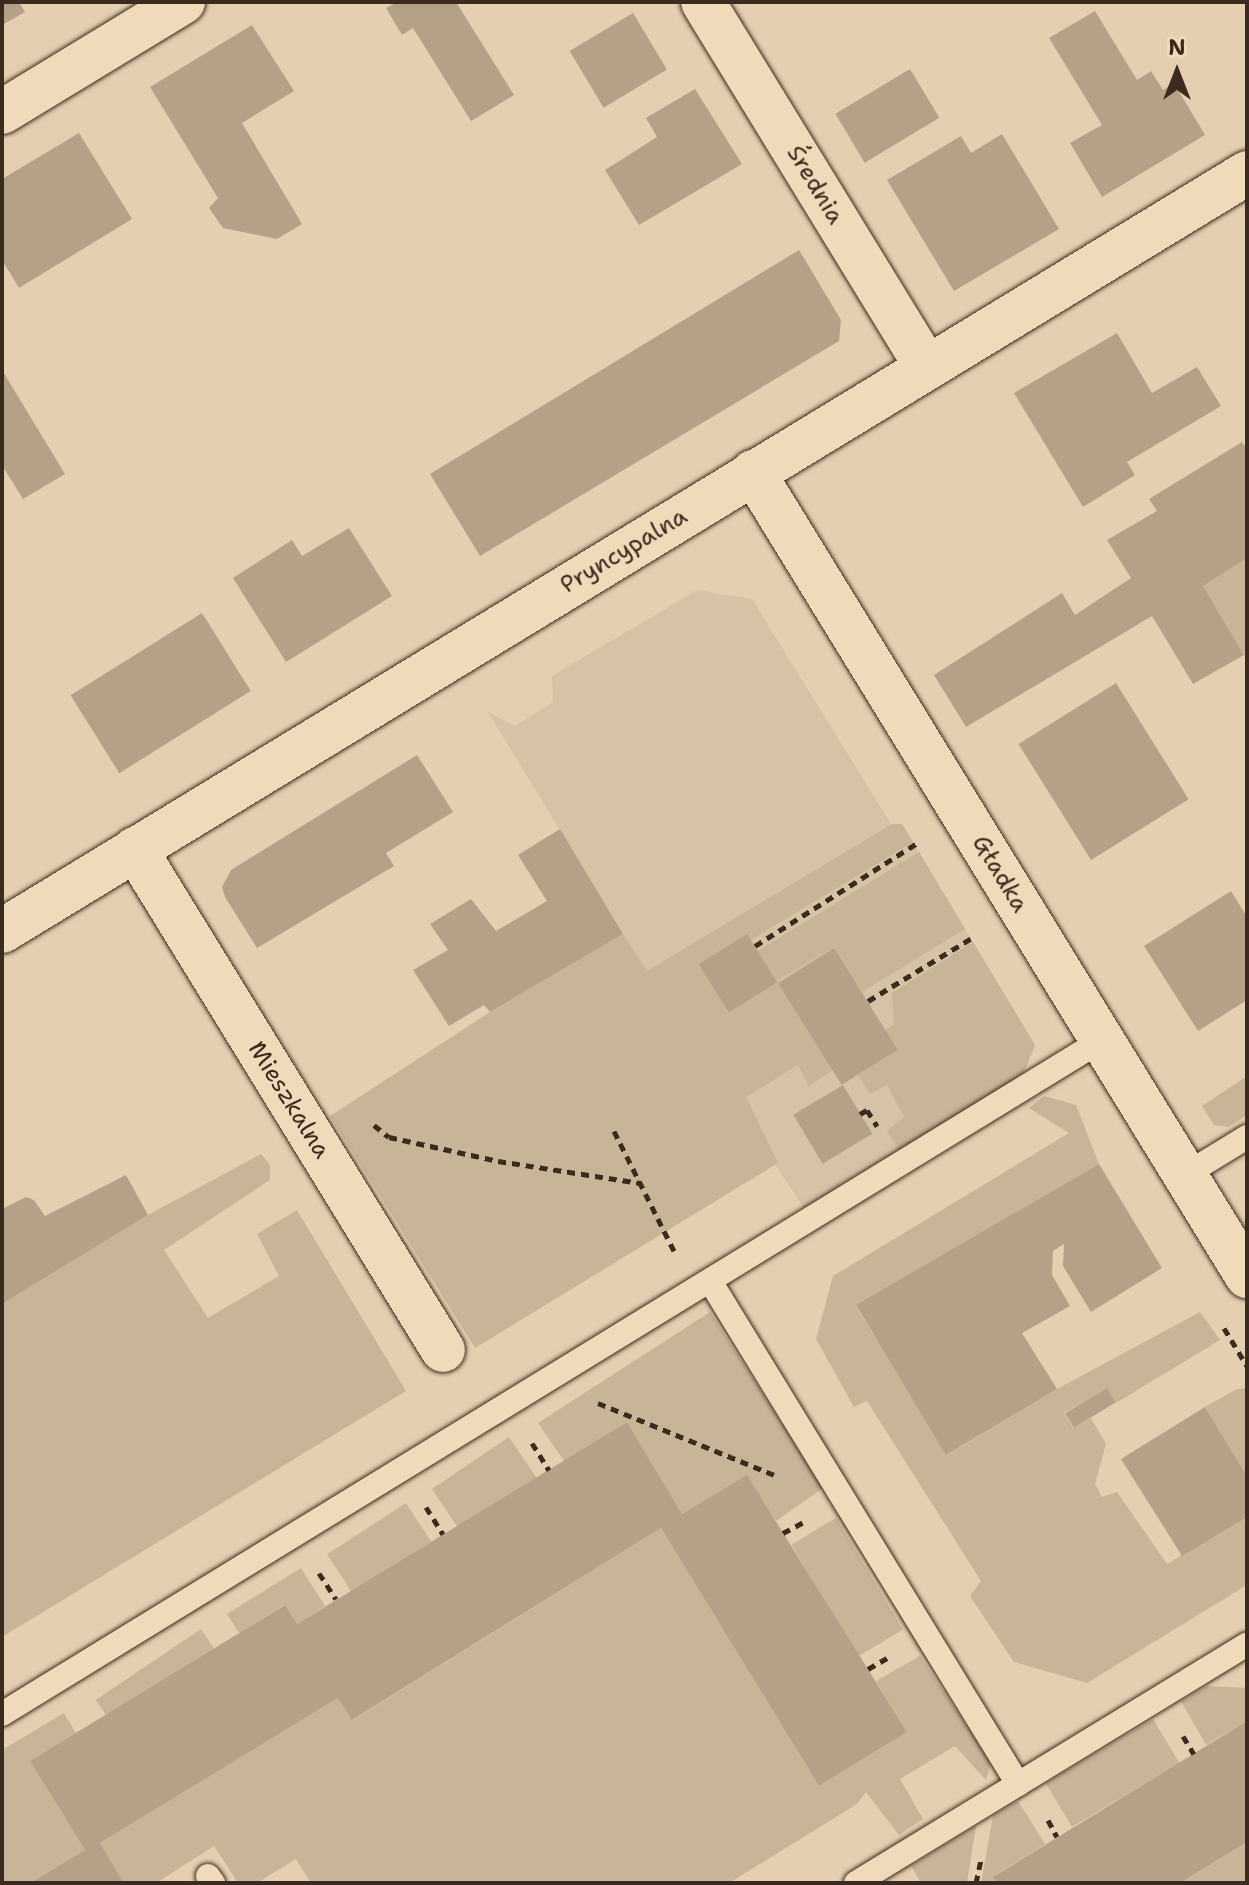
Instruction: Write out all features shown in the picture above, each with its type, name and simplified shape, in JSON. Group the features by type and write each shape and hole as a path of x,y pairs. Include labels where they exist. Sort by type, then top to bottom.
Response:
{"street":[{"path":"2,112 183,2"},
{"name":"Średnia","path":"703,2 927,368"},
{"name":"Pryncypalna","path":"2,931 1247,173"},
{"name":"Gładka","path":"753,472 1247,1276"},
{"name":"Mieszkalna","path":"135,849 443,1350"}],"lane":[{"path":"2,1714 1102,1040"},
{"path":"1185,1175 1247,1137"},
{"path":"702,1286 836,1486 1018,1784"},
{"path":"856,1883 1247,1644"}],"path":[{"path":"755,946 924,840"},
{"path":"868,1001 980,933"},
{"path":"366,1120 389,1137 498,1161 640,1183"},
{"path":"614,1131 640,1183 702,1286"},
{"path":"596,1402 800,1485 813,1489 836,1486"},
{"path":"528,1436 549,1470"},
{"path":"422,1500 443,1534"},
{"path":"315,1566 336,1599"}],"shaded area":[{"path":"1247,558 1247,660 1203,586"},
{"path":"697,590 752,599 891,824 902,824 1035,1045 1023,1075 804,1208 646,971 488,712 515,726 553,702 552,676"},
{"path":"892,824 902,824 913,842 751,940 747,935 700,964 728,1012 777,982 758,951 919,852 965,929 862,992 833,948 777,981 833,1070 809,1086 798,1065 746,1097 778,1163 475,1348 330,1116 490,1012 623,934 647,971"},
{"path":"973,942 1035,1045 1023,1075 899,1151 887,1131 904,1117 887,1085 870,1094 858,1075 885,1030 894,1025 892,993"},
{"path":"1247,1076 1247,1115 1228,1127 1214,1125 1202,1106"},
{"path":"1044,1096 1076,1105 1099,1164 856,1306 947,1455 1057,1389 1200,1312 1220,1340 1116,1403 1107,1388 1064,1413 1073,1428 1091,1418 1106,1444 1095,1484 1102,1497 1117,1492 1167,1564 1247,1517 1247,1585 1087,1683 1014,1662 970,1596 981,1581 867,1401 854,1407 816,1339 833,1276 1069,1133 1029,1108"},
{"path":"261,1154 270,1165 270,1180 164,1250 208,1318 279,1276 257,1234 297,1210 406,1391 2,1637 2,1304 148,1215"},
{"path":"710,1312 823,1488 776,1521 747,1476 682,1514 627,1422 564,1461 538,1423"},
{"path":"1247,1388 1247,1476 1205,1407 1237,1389"},
{"path":"509,1437 537,1478 460,1530 432,1489"},
{"path":"406,1503 431,1542 352,1593 327,1554"},
{"path":"836,1518 903,1629 858,1656 791,1545"},
{"path":"661,1528 819,1786 907,1732 876,1681 920,1656 991,1763 986,1780 955,1746 900,1779 923,1819 899,1835 866,1792 857,1804 729,1883 311,1883 296,1859 257,1883 238,1883 214,1846 156,1883 124,1883 100,1843 338,1698 353,1720"},
{"path":"301,1568 325,1606 297,1624 284,1605 239,1633 227,1614"},
{"path":"201,1629 214,1648 109,1719 96,1700"},
{"path":"1207,1686 1247,1688 1247,1721 1206,1745 1181,1701"},
{"path":"64,1713 76,1733 30,1761 85,1850 30,1883 2,1883 2,1750"},
{"path":"1153,1719 1179,1763 1072,1827 1046,1783"},
{"path":"1018,1801 1045,1844 994,1876 997,1883 981,1883 993,1816"},
{"path":"976,1826 967,1883 921,1883 911,1866"},
{"path":"1247,1842 1247,1883 1180,1883 1192,1876"}],"building":[{"path":"2,2 19,2 25,12 2,25"},
{"path":"397,2 456,2 514,95 471,121 413,28 402,35 386,8"},
{"path":"1095,11 1137,80 1151,71 1163,90 1174,83 1205,135 1102,197 1070,143 1102,125 1049,38"},
{"path":"633,13 667,70 604,108 570,51"},
{"path":"252,25 294,91 242,123 302,224 277,239 223,228 209,208 218,198 150,87"},
{"path":"910,69 939,118 865,163 835,114"},
{"path":"695,89 742,164 639,225 605,170 657,137 646,118"},
{"path":"79,133 132,219 19,288 2,260 2,179"},
{"path":"1002,134 1059,229 954,291 887,180 961,136 971,153"},
{"path":"799,250 841,320 839,341 480,556 430,474"},
{"path":"1117,333 1152,393 1197,367 1221,406 1127,462 1135,475 1083,507 1014,393"},
{"path":"2,370 65,474 23,499 2,465"},
{"path":"1242,442 1247,449 1247,558 1203,586 1244,655 1193,684 1152,616 966,727 934,675 1062,593 1075,615 1131,578 1107,540 1157,511 1149,499"},
{"path":"349,528 392,596 286,662 233,578 292,540 302,556"},
{"path":"202,613 251,691 119,773 71,695"},
{"path":"1116,683 1189,799 1091,860 1018,744"},
{"path":"417,755 453,812 386,853 394,866 257,948 225,897 222,887 231,870"},
{"path":"560,829 623,934 490,1012 484,1005 449,1026 413,970 448,950 430,924 471,899 496,931 547,901 518,855"},
{"path":"1231,891 1247,917 1247,1000 1198,1031 1144,946"},
{"path":"747,934 777,982 729,1013 699,964"},
{"path":"834,948 898,1050 842,1085 778,983"},
{"path":"843,1085 872,1134 823,1164 793,1115"},
{"path":"1099,1164 1162,1268 1091,1312 1063,1266 1064,1244 1053,1251 1052,1275 1070,1306 1022,1333 1057,1389 946,1455 856,1305"},
{"path":"126,1175 148,1215 2,1304 2,1209 26,1197 34,1200 45,1216"},
{"path":"1107,1388 1116,1403 1074,1428 1065,1413"},
{"path":"1205,1407 1247,1476 1247,1517 1182,1556 1121,1459"},
{"path":"627,1422 682,1514 747,1475 907,1732 819,1786 661,1528 352,1720 338,1698 100,1843 124,1883 30,1883 85,1850 30,1761 285,1605 297,1624"},
{"path":"1247,1721 1247,1842 1180,1883 997,1883 993,1877"}]}
